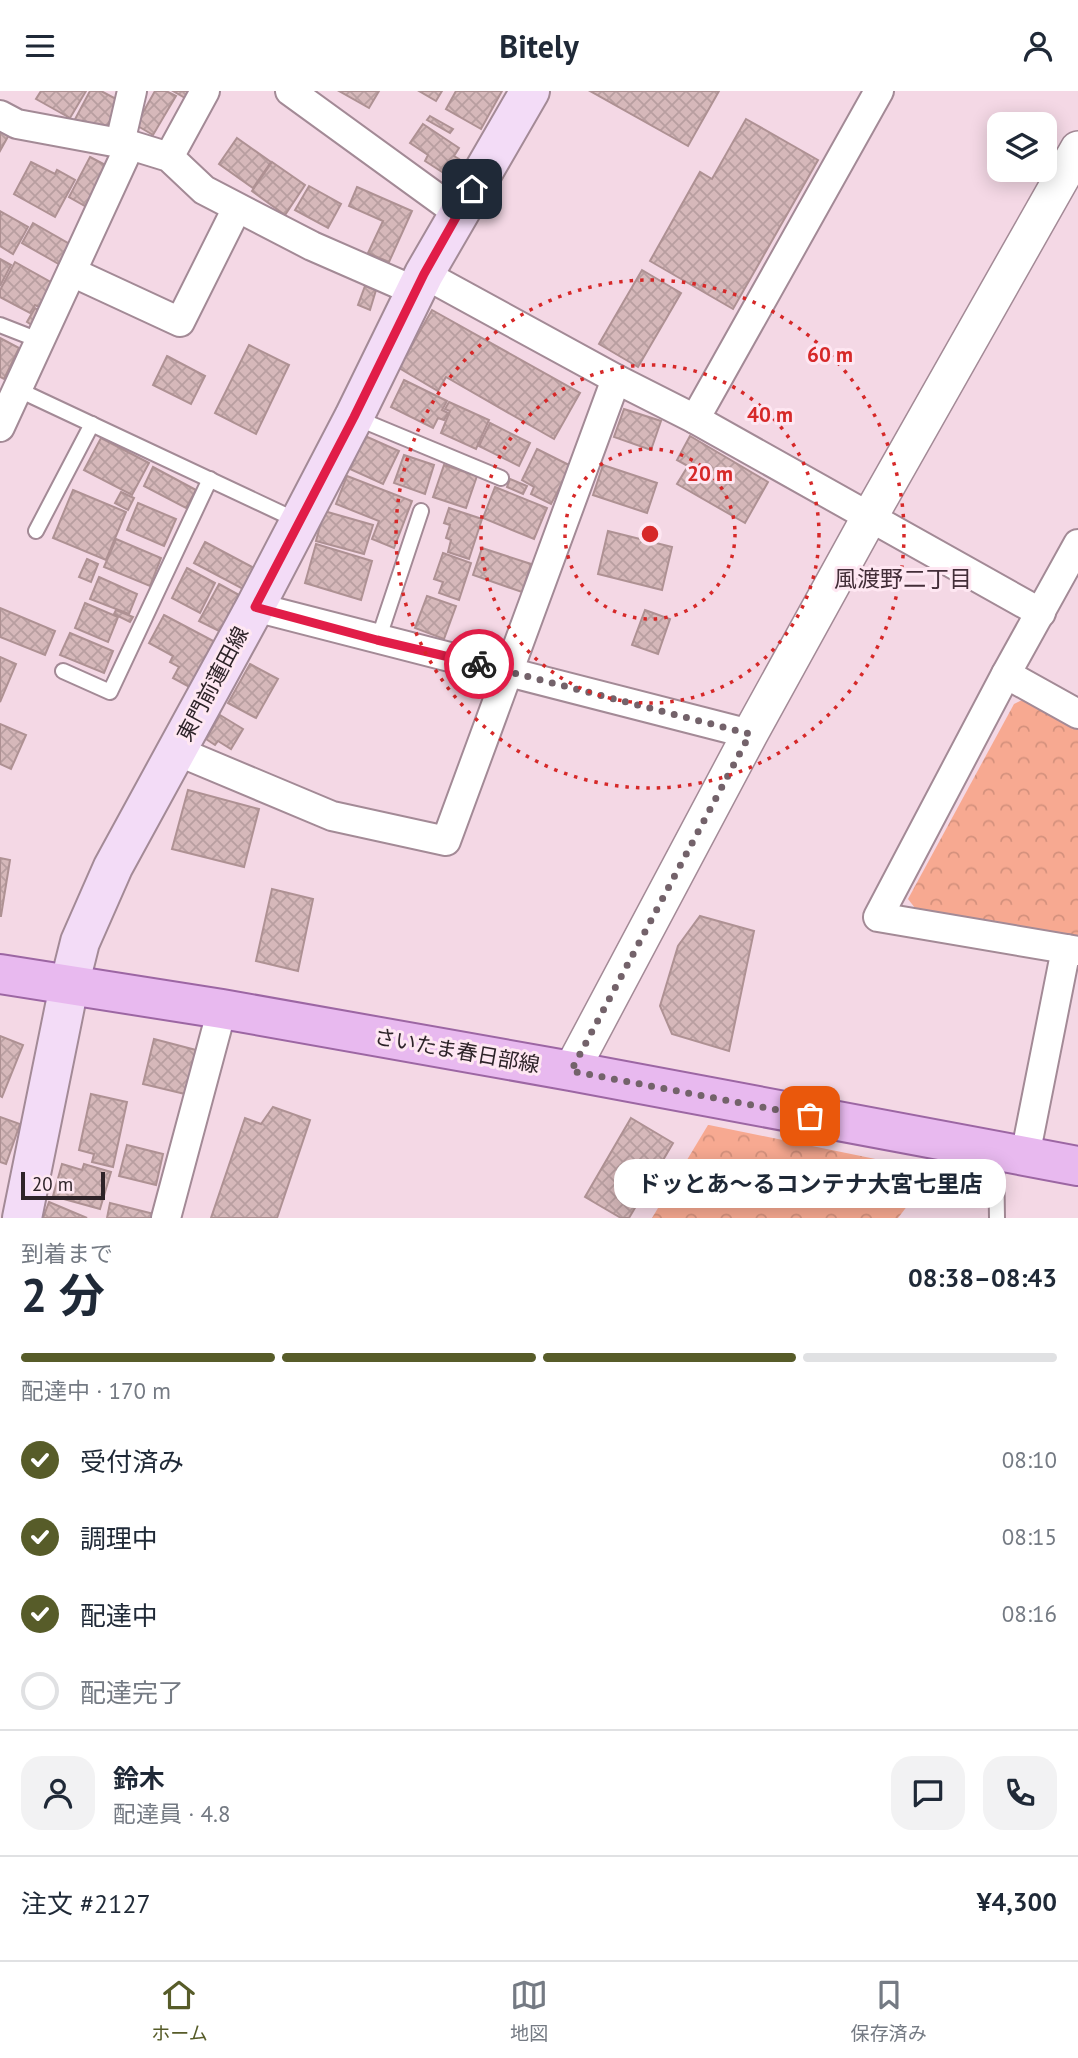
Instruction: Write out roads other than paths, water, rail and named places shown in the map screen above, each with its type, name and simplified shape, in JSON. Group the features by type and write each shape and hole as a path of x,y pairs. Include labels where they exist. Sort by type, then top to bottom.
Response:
{"main road":[{"name":"東門前蓮田線","path":"22,1218 80,942 113,867 255,607 354,417 419,283 530,91"},
{"name":"さいたま春日部線","path":"0,974 222,1009 571,1071 1078,1166"}],"street":[{"path":"0,427 72,272 125,144 132,91"},
{"path":"169,156 205,91"},
{"path":"290,91 458,213"},
{"path":"695,419 878,91"},
{"path":"0,115 17,124 125,144 169,156 204,190 237,208 312,246 419,283 616,379 695,419 1041,613"},
{"path":"571,1071 750,734 1078,149"},
{"path":"72,272 180,322 237,208"},
{"path":"177,751 332,816 446,841 616,379"},
{"path":"1011,1154 1072,949 878,917 1078,544"},
{"path":"255,607 750,734"},
{"path":"1006,674 1078,714"},
{"path":"166,1218 222,1009"}],"lane":[{"path":"0,325 41,341"},
{"path":"19,390 299,521"},
{"path":"354,417 501,478"},
{"path":"36,531 92,424"},
{"path":"63,671 110,692 210,479"},
{"path":"377,640 421,511"},
{"path":"997,1218 1011,1154"}],"place":[{"name":"ドッとあ～るコンテナ大宮七里店","path":"810,1116"}],"district":[{"name":"風渡野二丁目","path":"903,579"}]}
